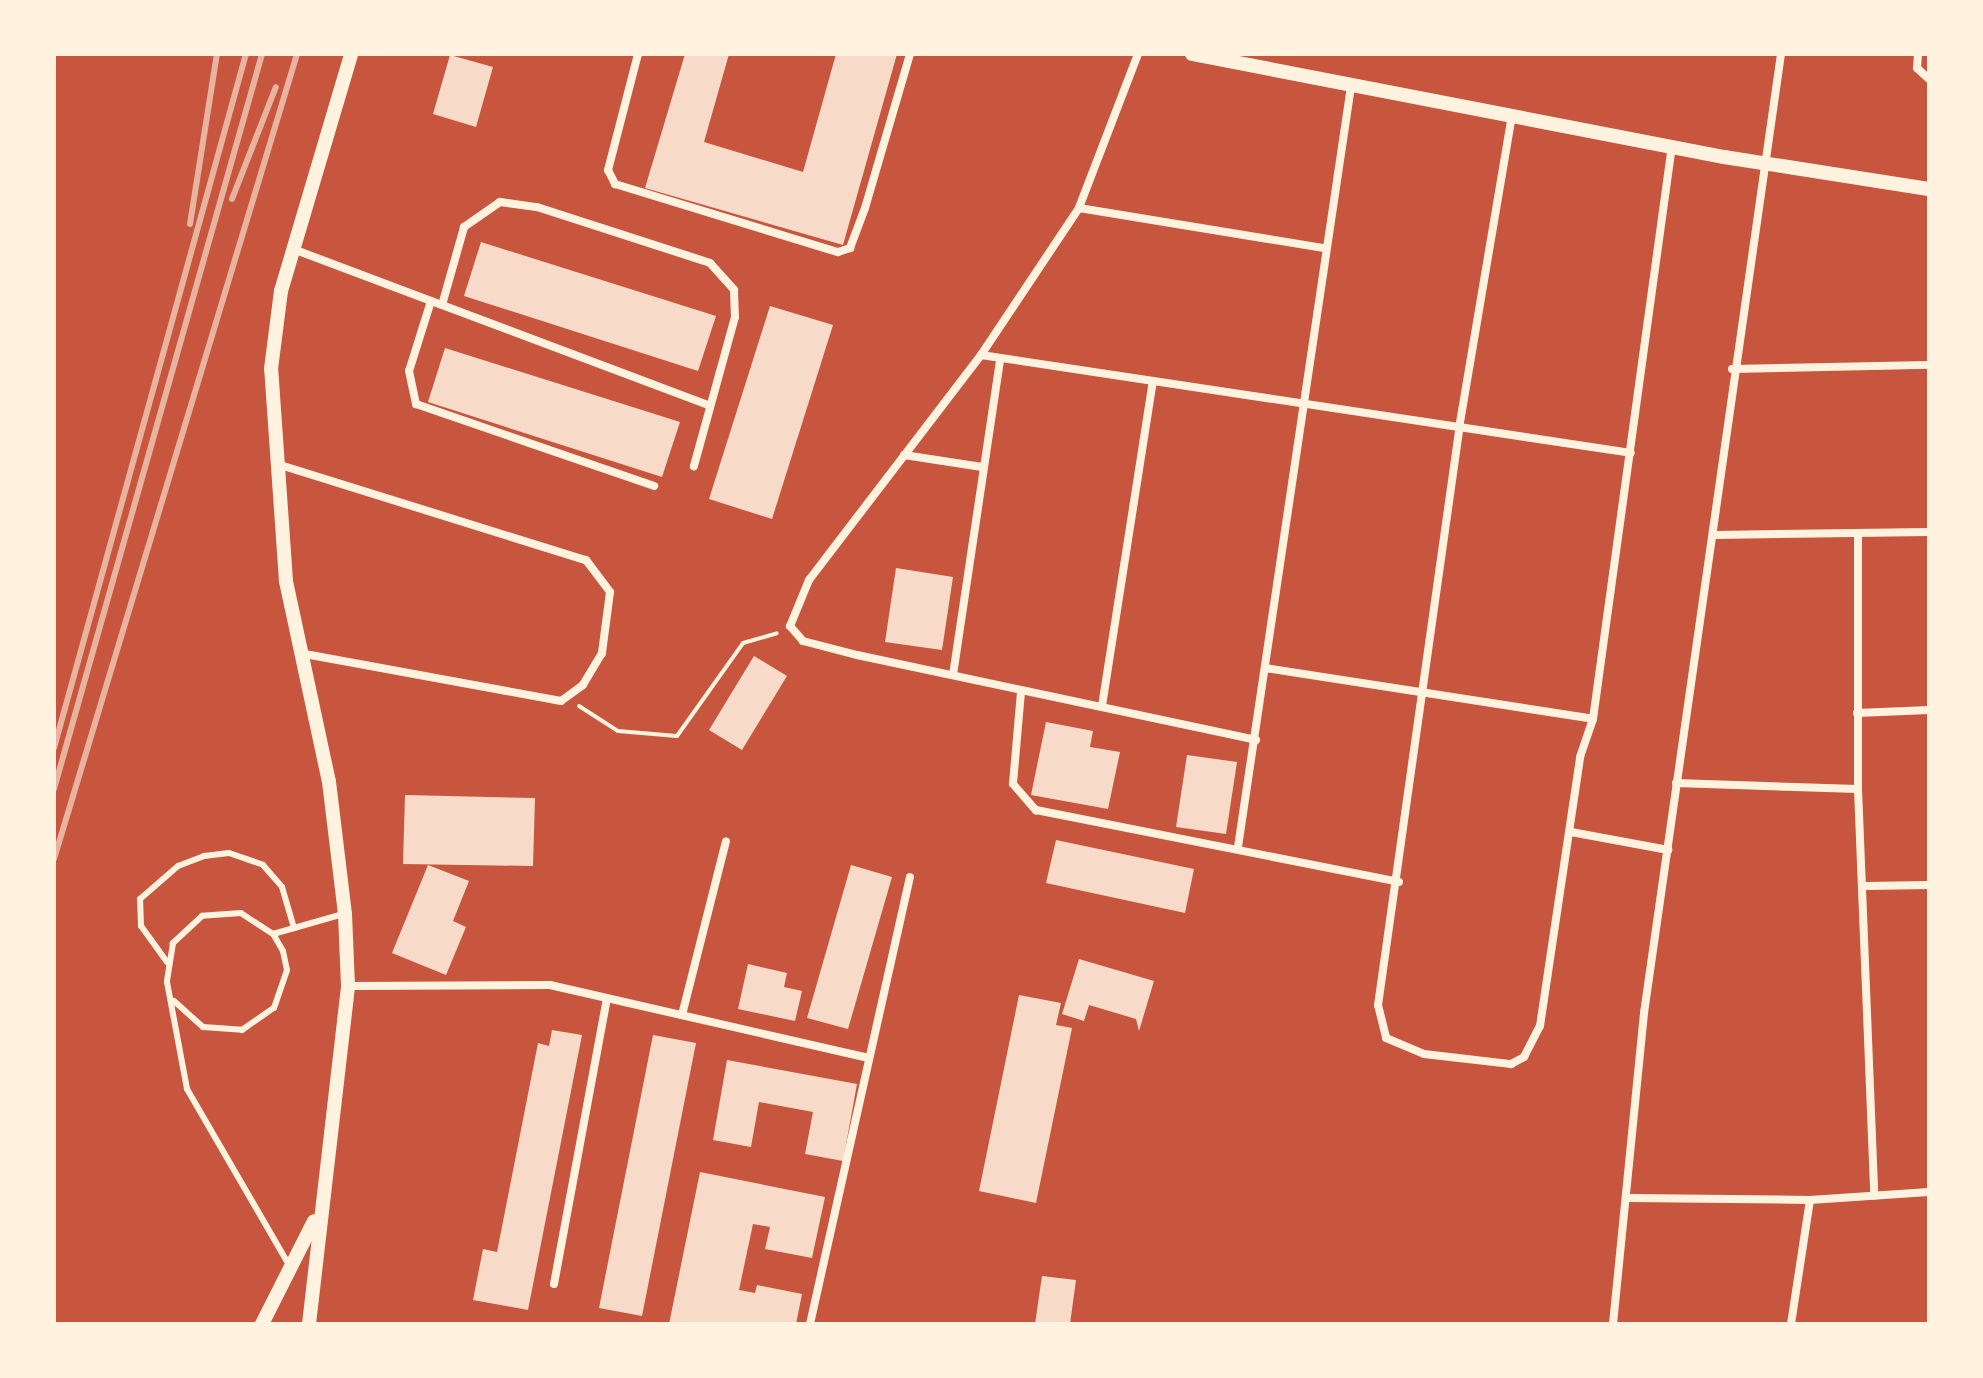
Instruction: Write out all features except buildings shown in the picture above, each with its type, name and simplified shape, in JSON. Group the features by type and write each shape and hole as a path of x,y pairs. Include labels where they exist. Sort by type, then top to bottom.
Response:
{"street":[{"path":"309,1324 348,986 345,914 329,782 298,653 276,464 273,339 293,249 351,54"},
{"path":"638,54 608,170 615,184 838,252 850,248 856,232 910,54"},
{"path":"1138,54 1079,208 981,355 799,597 790,616 795,634 1021,692 1102,706 1256,740"},
{"path":"1192,54 1231,58 1351,86 1766,164 1929,189"},
{"path":"1613,1324 1630,1198 1644,1013 1714,535 1732,369 1781,54"},
{"path":"1918,54 1917,68 1929,79"},
{"path":"1238,847 1256,740 1323,248 1351,86"},
{"path":"1512,115 1460,424 1399,882 1378,1005 1386,1038 1424,1054 1511,1064 1524,1057 1540,1026 1580,757 1593,719 1672,145"},
{"path":"442,305 464,227 500,202 537,207 710,263 735,297 694,466"},
{"path":"1079,208 1323,248"},
{"path":"293,249 710,406"},
{"path":"431,301 409,371 416,404 654,486"},
{"path":"981,355 1152,386 1302,402 1460,424 1631,453"},
{"path":"953,675 1000,359"},
{"path":"1732,369 1929,365"},
{"path":"1102,706 1152,386"},
{"path":"904,455 982,467"},
{"path":"276,464 586,560 605,581 610,602 602,653 571,697 546,702 298,653"},
{"path":"1714,535 1858,536 1929,532"},
{"path":"1858,536 1858,789 1866,886 1874,1196"},
{"path":"1265,668 1425,697 1593,719"},
{"path":"1021,692 1013,774 1021,800 1051,813 1238,847 1399,882"},
{"path":"1857,713 1929,710"},
{"path":"1676,783 1858,789"},
{"path":"1571,832 1668,850"},
{"path":"682,1015 726,841"},
{"path":"810,1324 910,877"},
{"path":"1866,886 1929,885"},
{"path":"348,986 522,981 869,1058"},
{"path":"554,1284 607,999"},
{"path":"1630,1198 1810,1200 1929,1192"},
{"path":"1791,1324 1810,1200"},
{"path":"262,1324 320,1210"}],"lane":[{"path":"292,1269 187,1089 167,962 141,926 140,899 178,866 204,856 240,855 263,865 282,887 294,928"},
{"path":"167,962 186,927 202,916 241,913 273,934 287,970 274,1008 260,1021 212,1029 174,1001"},
{"path":"273,934 345,914"}],"path":[{"path":"571,697 609,728 670,738 688,728 749,638 795,634"}],"railway":[{"path":"190,224 217,54"},
{"path":"54,748 246,54"},
{"path":"54,789 262,54"},
{"path":"54,859 297,54"},
{"path":"232,199 276,87"}]}
